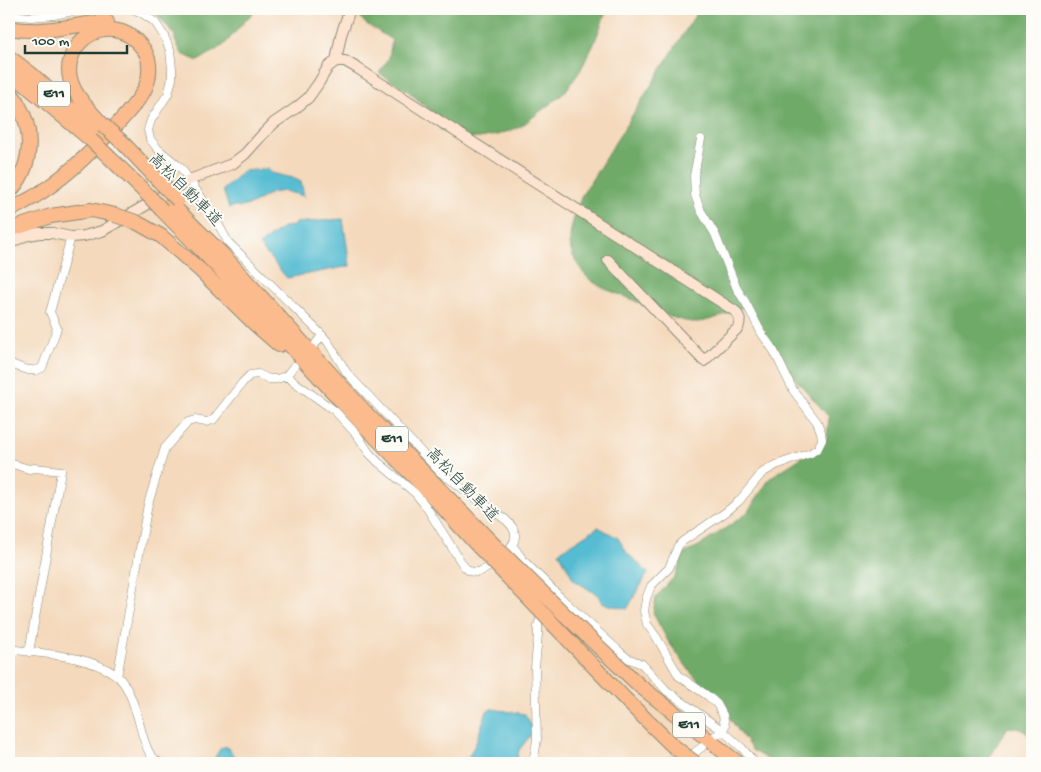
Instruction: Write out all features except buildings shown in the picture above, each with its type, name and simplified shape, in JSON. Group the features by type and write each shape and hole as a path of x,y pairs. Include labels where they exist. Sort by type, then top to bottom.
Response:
{"highway":[{"path":"9,28 38,31 113,22 131,28 145,38 157,65 156,81 151,94 140,109 98,154 76,175 51,194 25,210 9,217"},
{"path":"9,210 36,196 61,179 80,162 133,107 143,93 149,77 149,63 144,50 135,39 122,31 106,29 93,33 82,40 74,49 69,64 69,77 74,92 86,107 97,133 115,149 170,204"},
{"name":"E11","path":"9,57 30,73 115,149"},
{"name":"E11","path":"9,71 97,133"},
{"path":"9,91 26,119 29,134 29,152 25,168 16,185 9,192"},
{"name":"高松自動車道","path":"155,189 222,254 264,317"},
{"name":"高松自動車道","path":"170,204 217,266 264,317 367,414 627,702 695,763"},
{"path":"9,230 51,216 91,210 136,222 161,236 200,270 264,317 288,341"},
{"name":"高松自動車道","path":"288,341 358,419 426,489 484,544 564,614 640,686 738,763"}],"street":[{"path":"9,15 31,17 54,15 83,9"},
{"path":"132,9 155,22 170,50 172,79 168,94 151,120 148,130 150,139 158,149 181,168 212,213 228,242 322,335 347,373 440,472 513,527 516,537 513,546 485,569 478,572 469,572 462,565 425,505 415,494 378,462 335,411 296,385 286,376"},
{"path":"336,61 341,35 350,9"},
{"path":"9,244 24,236 39,233 52,233 71,237 102,232 190,180 232,164 245,154 274,123 308,98 328,66 336,61 345,61 735,311 740,316 738,328 704,361 608,260"},
{"path":"701,139 694,176 695,195 701,210 715,234 737,289 762,334 774,351 793,390 817,422 822,440 818,448 811,454 776,465 762,472 739,501 683,541 678,546 669,568 651,586 646,599 644,611 646,624 657,638 679,676 708,696 717,704 723,715 725,726 723,731 715,736"},
{"path":"9,363 30,370 42,368 55,334 56,328 50,312 71,237"},
{"path":"314,346 322,335"},
{"path":"116,676 148,504 165,448 188,422 213,420 250,375 258,374 269,379 277,379 286,376 294,366"},
{"path":"9,463 30,469 61,471 29,652"},
{"path":"513,546 523,560 620,652 627,658 642,664 667,691 723,731 755,763"},
{"path":"533,763 536,740 535,668 538,626 540,619 562,598"},
{"path":"9,649 75,658 96,665 116,676 125,685 132,700 150,755 160,763"},
{"path":"667,763 694,753 702,747"}],"green space":[{"path":"152,9 257,9 224,45 198,61 182,54 175,40 175,35"},
{"path":"357,9 607,9 594,44 580,71 564,93 520,127 497,135 463,138 452,136 442,131 434,121 429,110 408,91 379,73 389,58 392,40 365,23 356,11"},
{"path":"699,9 1032,9 1032,749 1027,733 1008,727 985,763 774,763 753,751 721,703 692,674 668,641 653,613 656,597 675,576 684,554 704,543 746,514 771,477 815,449 827,439 829,417 779,360 751,314 743,307 705,321 684,321 660,313 596,284 586,276 575,260 571,250 570,236 581,197"}],"water":[{"path":"268,169 271,173 293,178 301,182 304,196 284,191 271,193 252,204 238,208 236,206 229,208 223,190 243,171"},
{"path":"343,219 350,266 287,278 259,245 284,227 294,226 295,223"},
{"path":"598,527 618,538 627,553 648,573 627,609 602,603 598,595 574,580 559,552"},
{"path":"492,709 525,714 534,731 519,750 516,763 465,763 475,745 487,711"},
{"path":"226,746 238,760 238,763 212,763 220,749"}]}
